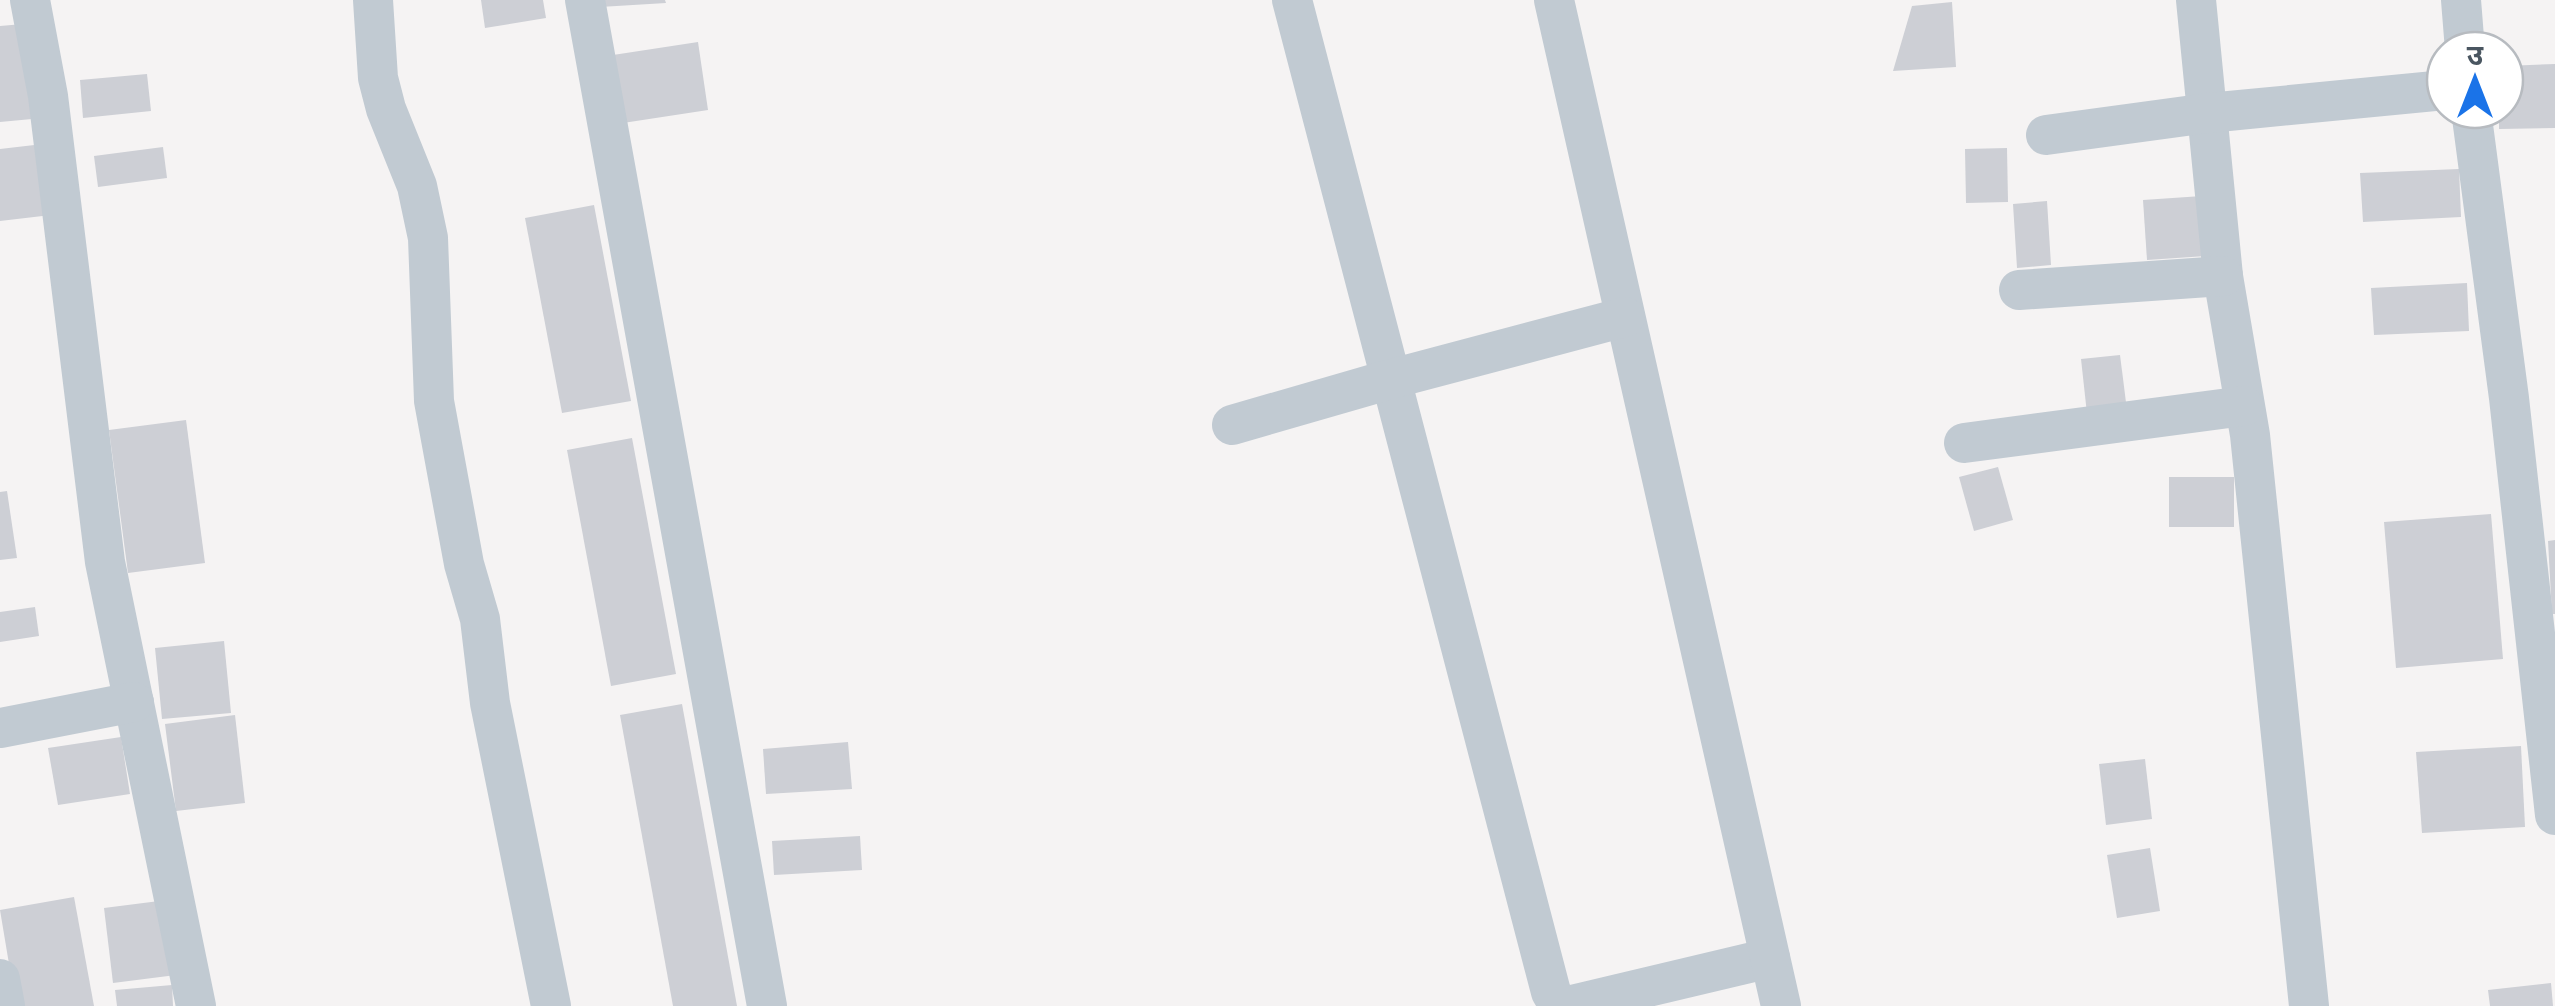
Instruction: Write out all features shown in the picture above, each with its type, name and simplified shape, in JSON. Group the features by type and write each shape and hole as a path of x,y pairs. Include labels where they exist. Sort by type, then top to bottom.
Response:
{"street":[{"path":"30,0 48,96 106,562 196,1006"},
{"path":"373,0 378,78 416,186 428,238 434,401 464,564 480,619 490,702 551,1006"},
{"path":"585,0 767,1006"},
{"path":"1292,0 1551,992 1556,1002 1568,1006 1770,958"},
{"path":"1554,0 1781,1006"},
{"path":"2196,0 2223,276 2252,455 2309,1006"},
{"path":"2461,0 2463,30"},
{"path":"2046,135 2208,113 2425,92"},
{"path":"2474,130 2509,398 2555,815"},
{"path":"2018,290 2223,276"},
{"path":"1232,425 1391,378 1626,318"},
{"path":"1964,442 2244,406"},
{"path":"0,728 134,702"},
{"path":"0,979 5,1006"}],"building":[{"path":"481,0 543,0 546,18 485,28"},
{"path":"600,0 665,0 666,3 600,7"},
{"path":"1952,2 1956,67 1893,71 1912,6"},
{"path":"23,24 32,119 0,122 0,26"},
{"path":"698,42 708,110 623,123 613,55"},
{"path":"2555,64 2555,128 2525,129 2525,65"},
{"path":"147,74 151,111 83,118 80,80"},
{"path":"43,144 51,215 0,221 0,149"},
{"path":"163,147 167,178 98,187 94,156"},
{"path":"2007,148 2008,202 1966,203 1965,149"},
{"path":"2459,169 2461,217 2363,222 2360,173"},
{"path":"2202,196 2206,256 2147,260 2143,200"},
{"path":"2047,201 2051,265 2017,268 2013,204"},
{"path":"594,205 631,401 562,413 525,218"},
{"path":"2467,283 2469,331 2374,335 2371,288"},
{"path":"2120,355 2128,418 2088,423 2081,359"},
{"path":"186,420 205,563 128,573 109,430"},
{"path":"632,438 676,674 611,686 567,450"},
{"path":"1998,467 2013,520 1974,531 1959,477"},
{"path":"2169,477 2234,477 2234,527 2169,527"},
{"path":"7,491 17,558 0,560 0,492"},
{"path":"2491,514 2503,659 2396,668 2384,522"},
{"path":"2555,540 2555,614 2552,614 2548,541"},
{"path":"35,607 39,636 0,642 0,612"},
{"path":"224,641 231,713 162,719 155,648"},
{"path":"682,704 737,1006 673,1006 620,715"},
{"path":"235,715 245,803 176,811 165,724"},
{"path":"121,737 130,794 58,805 48,748"},
{"path":"848,742 852,789 766,794 763,749"},
{"path":"2521,746 2525,827 2422,833 2416,752"},
{"path":"2145,759 2152,819 2106,825 2099,764"},
{"path":"860,836 862,870 774,875 772,841"},
{"path":"2150,848 2160,911 2117,918 2107,855"},
{"path":"74,897 94,1006 16,1006 0,910"},
{"path":"167,900 176,975 113,983 104,908"},
{"path":"2551,983 2553,1006 2490,1006 2488,990"},
{"path":"172,985 173,1006 117,1006 115,990"}]}
